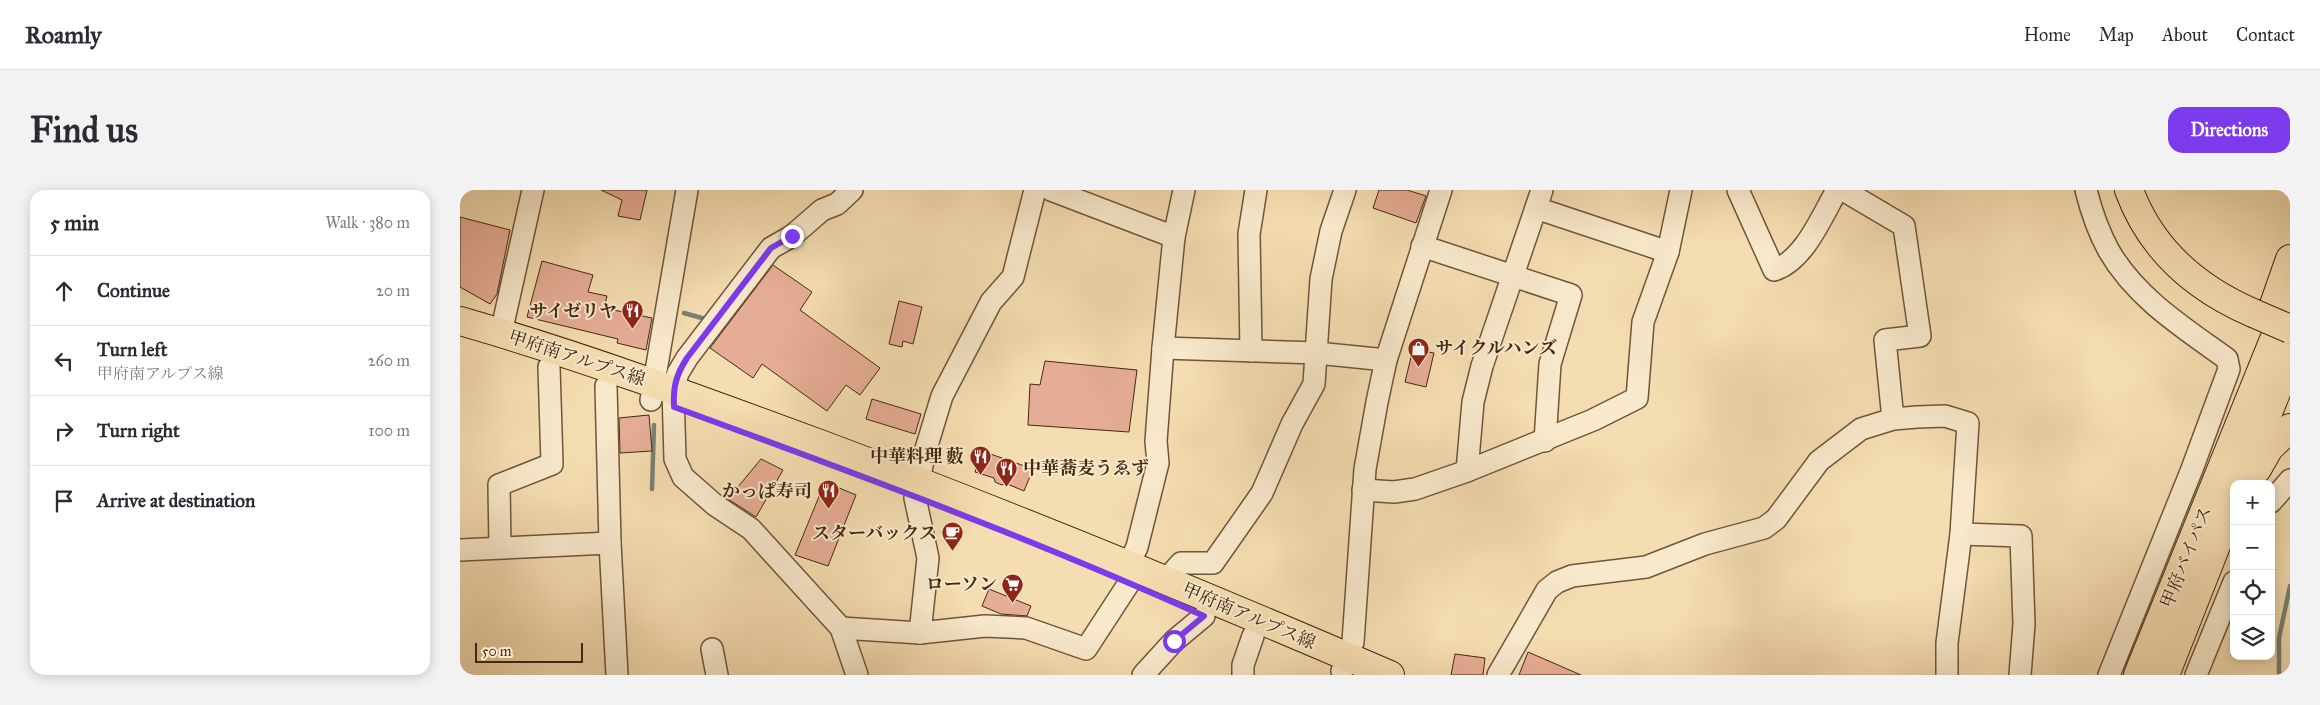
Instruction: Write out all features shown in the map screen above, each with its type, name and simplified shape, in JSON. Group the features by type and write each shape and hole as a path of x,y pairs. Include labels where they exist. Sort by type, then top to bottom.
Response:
{"main road":[{"path":"2129,190 2138,214 2156,243 2188,274 2216,295 2254,306 2290,313"},
{"path":"2148,190 2150,198 2163,221 2184,249 2254,306 2290,328"},
{"path":"2221,502 2208,478 2290,259"},
{"name":"甲府バイパス","path":"2165,675 2221,502 2290,300"},
{"name":"甲府南アルプス線","path":"460,325 501,333 918,490 1128,574 1204,616 1253,636 1347,667 1390,675"},
{"name":"甲府南アルプス線","path":"460,325 548,367 606,386 663,395"},
{"path":"2242,480 2290,357"},
{"path":"2253,480 2269,448 2290,428"},
{"name":"甲府バイパス","path":"2138,675 2221,502"},
{"path":"2174,675 2230,536"},
{"name":"甲府南アルプス線","path":"1128,574 1165,581 1347,667"}],"street":[{"path":"501,333 533,190"},
{"path":"687,190 663,395 675,459 683,477 716,505 751,529 841,628 857,675"},
{"path":"663,395 687,358 771,248 792,236 822,210 837,204 852,190"},
{"path":"920,634 928,558 918,490 925,452 942,396 990,302 1013,277 1035,190"},
{"path":"1051,190 1088,197 1174,237"},
{"path":"841,628 920,634 985,626 1026,628 1086,649 1128,574 1137,547 1158,463 1156,441 1163,348 1174,237 1184,190"},
{"path":"1251,351 1250,234 1256,190"},
{"path":"1165,581 1181,563 1214,563 1262,493 1292,424 1314,384 1321,279 1331,231 1345,190"},
{"path":"1347,667 1353,642 1365,469 1386,360 1441,190"},
{"path":"1363,490 1394,492 1415,489 1545,441 1637,398 1643,322 1668,252 1681,190"},
{"path":"1738,190 1774,270 1785,267 1801,252 1837,190"},
{"path":"1843,190 1904,226 1920,336 1884,340 1893,419"},
{"path":"2086,190 2090,207 2109,251 2131,281 2157,308 2227,359 2229,369 2192,469 2109,675"},
{"path":"1467,471 1473,402 1482,366 1539,199 1668,252"},
{"path":"1422,246 1571,295 1550,364 1545,441"},
{"path":"1163,348 1317,353 1386,360"},
{"path":"500,547 499,485 552,464 548,367"},
{"path":"606,386 610,543 617,675"},
{"path":"1498,675 1546,590 1557,582 1572,576 1646,567 1704,544 1764,528 1776,519 1819,462 1833,448 1861,429 1893,419 1946,416 1968,423 1962,534 1947,643 1947,675"},
{"path":"2275,497 2290,480"},
{"path":"1962,534 2021,536 2024,624 2020,675"},
{"path":"460,550 610,543"},
{"path":"2196,675 2230,592"},
{"path":"1143,675 1174,641 1204,616"},
{"path":"1243,675 1243,664 1253,636"},
{"path":"712,649 717,675"}],"building":[{"path":"601,190 647,190 640,220 618,216 622,200"},
{"path":"1379,190 1407,190 1426,196 1416,223 1373,208"},
{"path":"460,217 510,230 497,294 490,304 460,287"},
{"path":"542,261 593,275 588,292 607,296 604,308 652,318 646,350 617,343 618,339 527,317"},
{"path":"773,265 812,292 800,310 880,368 860,395 846,385 827,411 762,364 753,378 710,348"},
{"path":"899,301 922,307 913,344 903,341 902,347 889,344"},
{"path":"1413,349 1434,353 1426,387 1405,382"},
{"path":"1045,361 1137,370 1129,432 1028,425 1030,384 1040,385"},
{"path":"872,399 921,414 915,434 866,419"},
{"path":"649,415 652,451 620,453 619,418"},
{"path":"982,451 1033,469 1024,491 1005,483 1002,485 995,482 994,478 975,472"},
{"path":"761,459 783,470 756,517 728,499"},
{"path":"825,482 856,495 828,566 795,555"},
{"path":"989,589 1031,606 1027,616 1001,614 982,606"},
{"path":"1528,652 1581,675 1519,675"},
{"path":"1455,654 1485,658 1483,675 1451,675"}],"waterway":[{"path":"684,313 709,320"},
{"path":"652,489 654,425"},
{"path":"2279,675 2279,638 2290,586"}],"place":[{"name":"サイゼリヤ","path":"633,330"},
{"name":"サイクルハンズ","path":"1419,367"},
{"name":"中華料理 藪","path":"980,475"},
{"name":"中華蕎麦うゑず","path":"1007,487"},
{"name":"かっぱ寿司","path":"828,510"},
{"name":"スターバックス","path":"953,552"},
{"name":"ローソン","path":"1013,603"}],"route":[{"path":"792,236 771,248 687,358 678,373 673,390 674,407 829,464 1129,582 1204,616 1174,641"}]}
